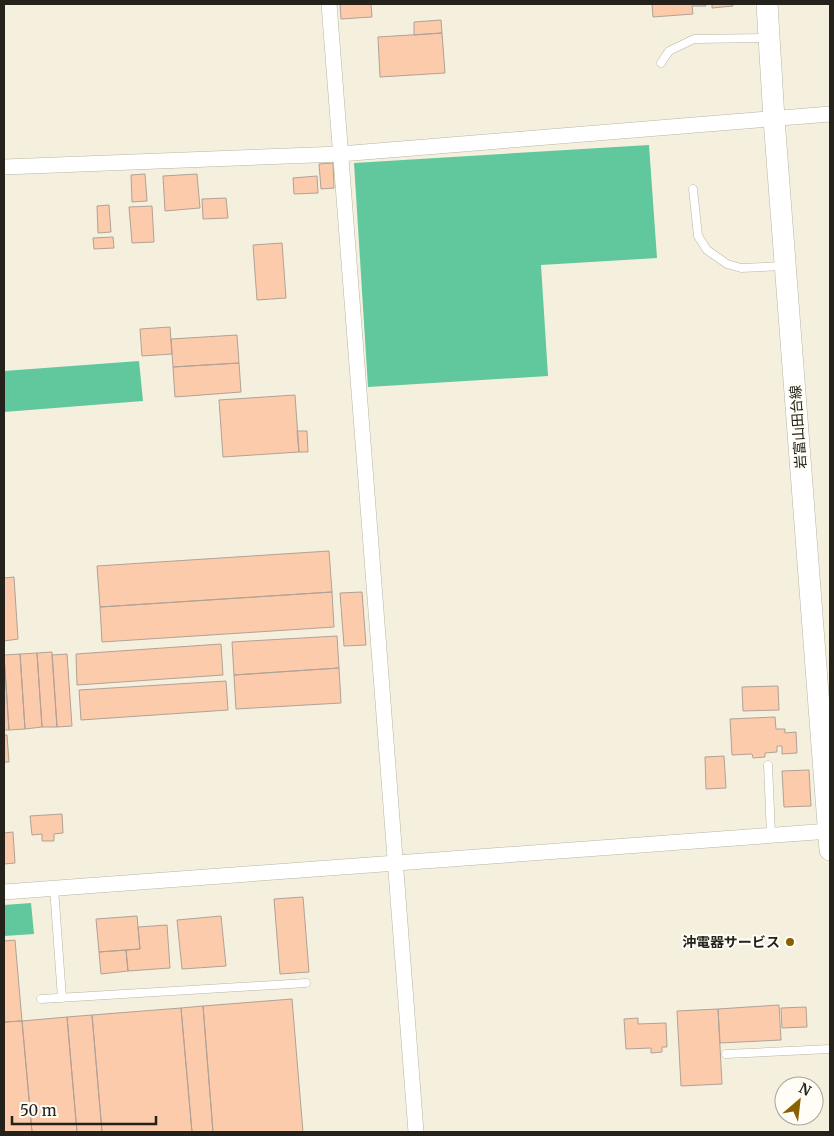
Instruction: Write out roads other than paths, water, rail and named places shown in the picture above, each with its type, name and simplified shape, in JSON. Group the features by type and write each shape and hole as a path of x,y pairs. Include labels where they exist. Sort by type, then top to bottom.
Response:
{"main road":[{"name":"岩富山田台線","path":"767,4 785,266 830,837"}],"street":[{"path":"329,4 398,863 416,1132"},
{"path":"4,167 340,154 830,114"},
{"path":"4,892 772,835 830,837"}],"lane":[{"path":"661,63 669,51 694,39 769,38"},
{"path":"693,189 698,236 707,250 727,264 741,268 785,266"},
{"path":"768,765 772,835"},
{"path":"54,888 62,998"},
{"path":"41,999 306,983"},
{"path":"726,1054 830,1049"}],"place":[{"name":"沖電器サービス","path":"790,942"}]}
